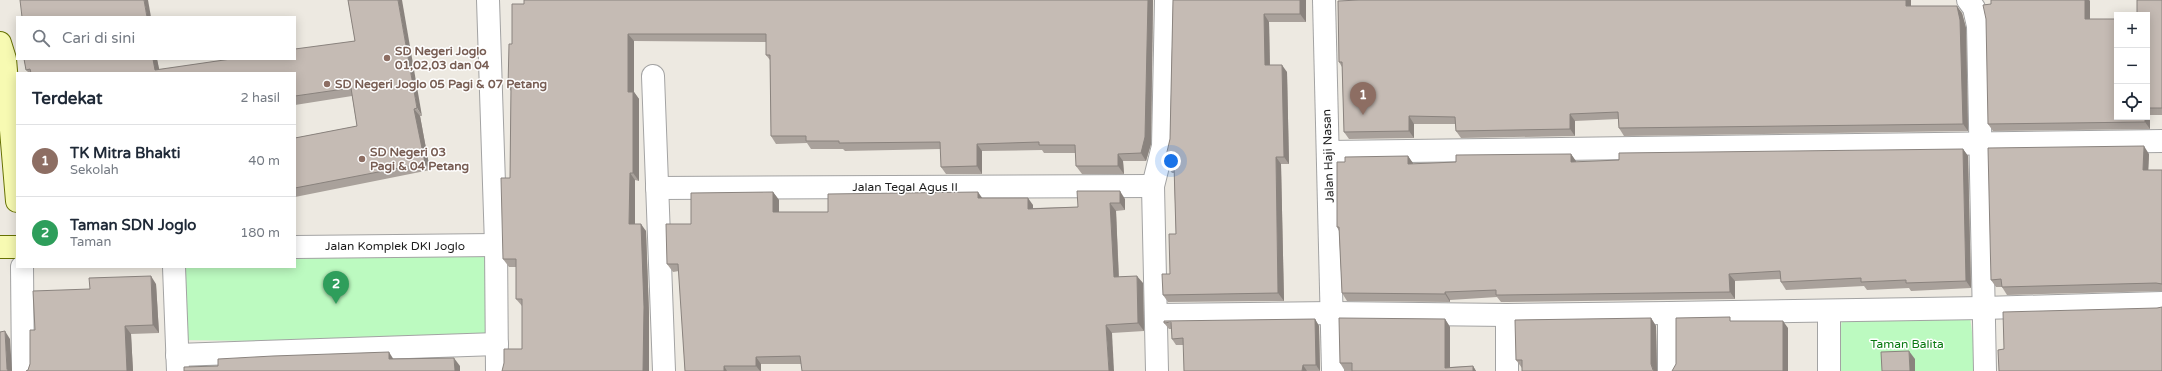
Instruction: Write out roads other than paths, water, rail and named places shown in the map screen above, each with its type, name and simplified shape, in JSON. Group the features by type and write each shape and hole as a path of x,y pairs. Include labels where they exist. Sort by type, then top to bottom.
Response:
{"street":[{"path":"488,0 496,245 497,371"},
{"path":"1157,371 1153,186 1163,146 1166,0"},
{"name":"Jalan Haji Nasan","path":"1324,0 1333,313 1333,371"},
{"path":"1968,0 1974,8 1978,26 1985,371"},
{"path":"0,43 5,59 16,189"},
{"path":"653,76 664,371"},
{"path":"1328,152 2162,141"},
{"name":"Jalan Tegal Agus II","path":"657,188 1153,186"},
{"name":"Jalan Komplek DKI Joglo","path":"296,246 496,245"},
{"path":"0,247 16,247"},
{"path":"22,268 23,371"},
{"path":"174,268 177,363 497,344"},
{"path":"1156,316 1333,313 1507,316 1984,308 2162,303"},
{"path":"1829,311 1829,371"},
{"path":"1669,313 1669,371"},
{"path":"1507,316 1507,371"}],"place":[{"name":"SD Negeri Joglo 01,02,03 dan 04","path":"387,58"},
{"name":"SD Negeri Joglo 05 Pagi & 07 Petang","path":"327,84"},
{"name":"TK Mitra Bhakti","path":"1363,115"},
{"name":"SD Negeri 03 Pagi & 04 Petang","path":"362,159"},
{"name":"Taman SDN Joglo","path":"336,304"}],"park label":[{"name":"Taman Balita","path":"1907,344"}]}
